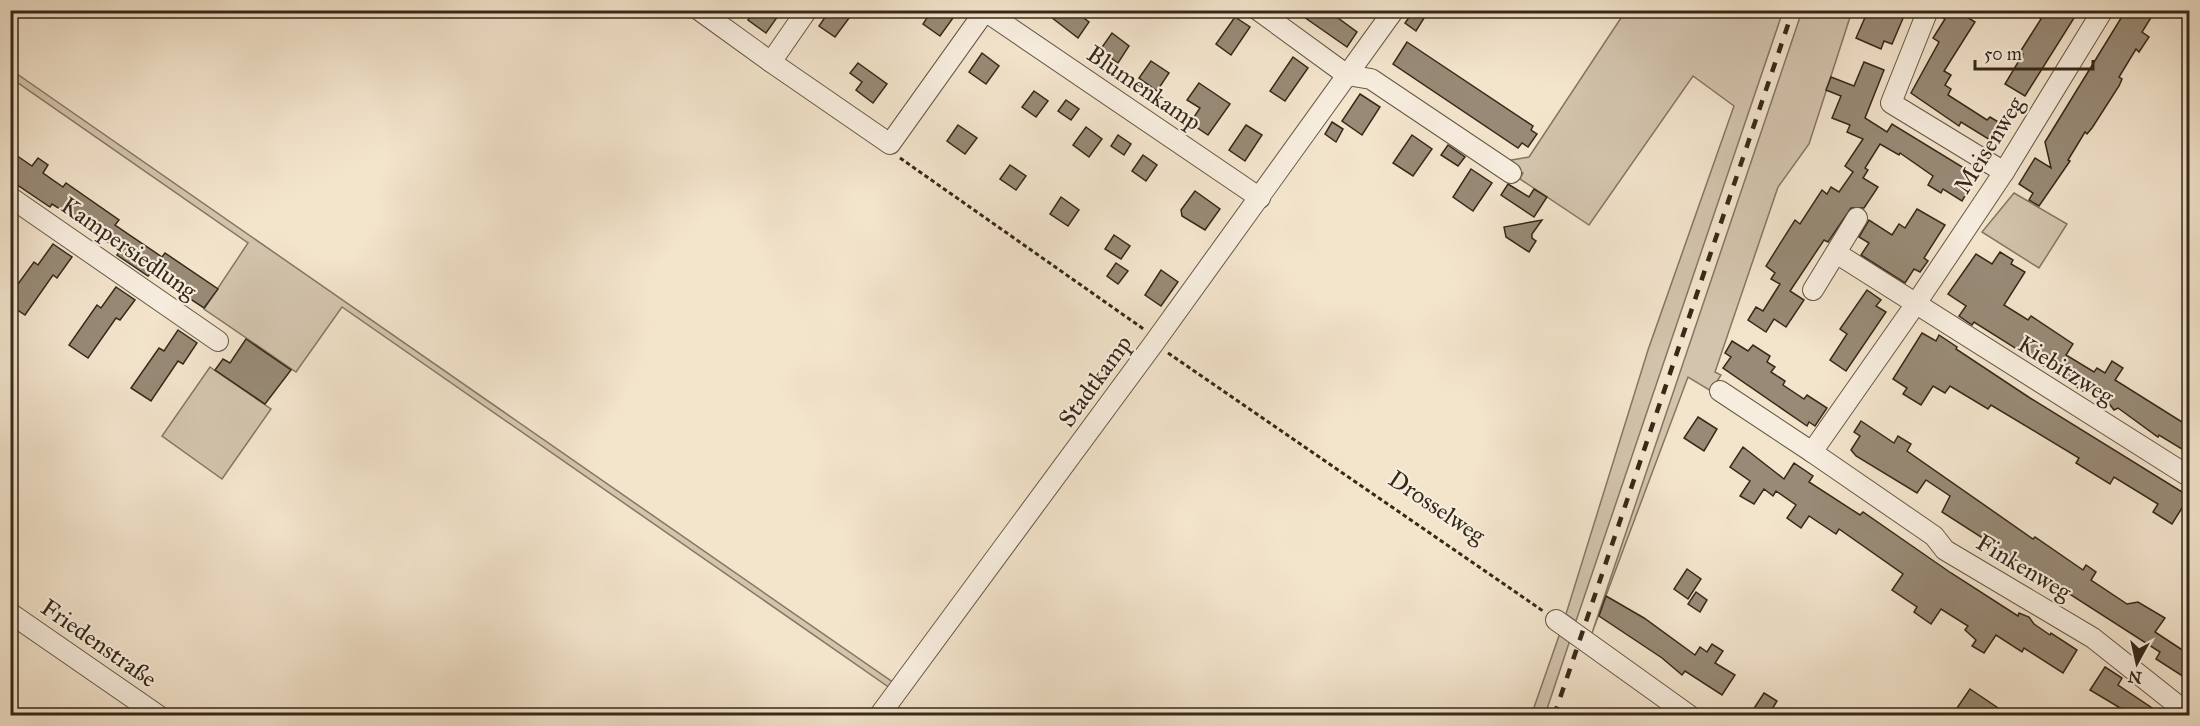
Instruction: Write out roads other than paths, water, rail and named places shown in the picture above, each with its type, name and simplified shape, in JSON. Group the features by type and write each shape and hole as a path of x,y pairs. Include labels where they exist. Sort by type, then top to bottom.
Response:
{"street":[{"path":"699,10 771,62 807,10"},
{"path":"1258,10 1347,75 1371,79 1511,173"},
{"name":"Stadtkamp","path":"879,716 1155,343 1394,10"},
{"path":"1928,10 1892,103 2004,172"},
{"name":"Meisenweg","path":"1812,453 2004,172 2103,10"},
{"name":"Blumenkamp","path":"771,62 890,144 985,11 1260,198"},
{"name":"Kampersiedlung","path":"10,197 218,341"},
{"path":"1813,290 1857,218"},
{"path":"1836,253 1915,305"},
{"name":"Kiebitzweg","path":"1915,305 2190,477"},
{"path":"1720,392 1812,453"},
{"name":"Finkenweg","path":"1812,453 1934,536 1945,550 2093,638 2190,715"},
{"name":"Friedenstraße","path":"10,613 159,716"},
{"path":"1556,620 1690,716"}],"railway":[{"path":"1554,716 1793,10"}]}
